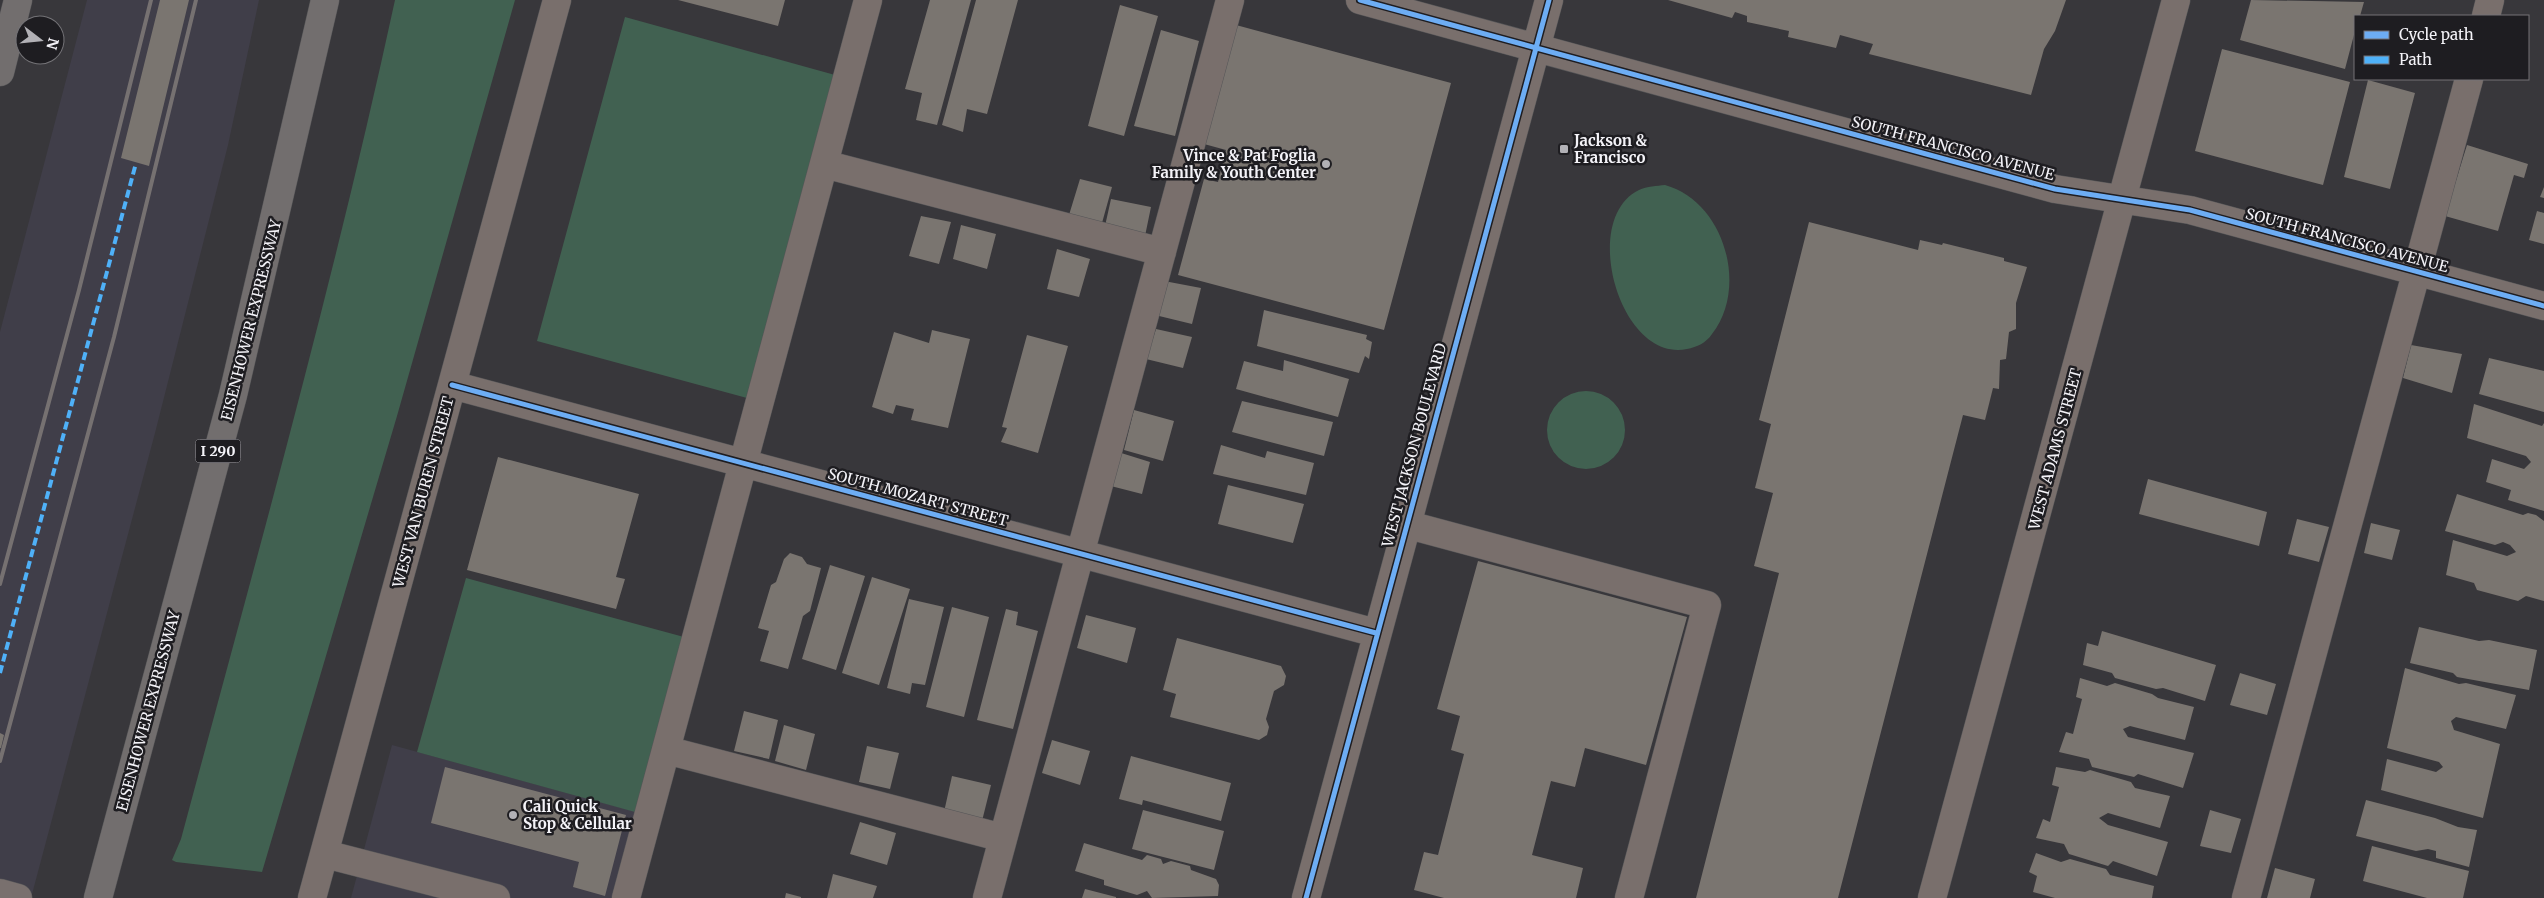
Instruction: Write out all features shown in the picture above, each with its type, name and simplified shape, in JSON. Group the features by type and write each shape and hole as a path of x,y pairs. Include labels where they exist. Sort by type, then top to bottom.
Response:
{"highway":[{"path":"0,72 18,0"},
{"name":"EISENHOWER EXPRESSWAY","path":"98,898 233,395 325,0"}],"main road":[{"path":"0,893 18,898"}],"street":[{"name":"WEST VAN BUREN STREET","path":"312,898 557,0"},
{"path":"626,898 868,0"},
{"path":"987,898 1230,0"},
{"name":"SOUTH FRANCISCO AVENUE","path":"1360,0 2055,189 2190,210 2544,306"},
{"name":"WEST JACKSON BOULEVARD","path":"1306,898 1405,524 1549,0"},
{"name":"WEST ADAMS STREET","path":"1932,898 2176,0"},
{"path":"2486,15 2490,0"},
{"path":"2246,898 2469,80"},
{"path":"824,164 1162,252"},
{"name":"SOUTH MOZART STREET","path":"452,384 1376,634"},
{"path":"1405,524 1707,605 1629,898"},
{"path":"666,750 1003,838"},
{"path":"325,854 454,893 496,898"}],"shaded area":[{"path":"87,0 259,0 228,145 155,433 31,898 0,898 0,332"},
{"path":"392,745 648,815 626,898 351,898"}],"green space":[{"path":"395,0 515,0 397,416 262,872 176,862 172,860 181,839 320,316"},
{"path":"625,17 835,75 747,398 537,341"},
{"path":"1665,185 1685,194 1702,208 1716,227 1725,248 1729,270 1729,293 1723,315 1707,340 1698,346 1687,349 1663,347 1643,334 1627,312 1615,286 1610,257 1612,229 1621,206 1639,190"},
{"path":"1586,391 1601,394 1614,402 1622,415 1625,430 1622,445 1614,458 1601,466 1586,469 1571,466 1558,458 1550,445 1547,430 1550,415 1558,402 1571,394"},
{"path":"466,578 684,637 635,812 417,752"}],"building":[{"path":"160,0 189,0 149,166 121,158"},
{"path":"678,0 785,0 778,26"},
{"path":"930,0 971,0 937,125 916,120 922,93 905,89"},
{"path":"976,0 1018,0 987,114 967,109 963,132 942,125"},
{"path":"1668,0 2066,0 2055,31 2044,49 2031,95 1869,54 1873,44 1840,35 1836,48 1788,37 1789,31 1747,22 1747,16 1735,12 1732,18"},
{"path":"2251,0 2364,2 2360,15 2354,15 2354,35 2345,69 2240,40"},
{"path":"1120,5 1158,16 1124,136 1088,126"},
{"name":"Vince & Pat Foglia Family & Youth Center","path":"1236,25 1451,83 1384,330 1178,275 1204,179 1218,182 1226,150 1204,144"},
{"path":"1161,30 1199,41 1175,136 1134,126"},
{"path":"2222,49 2350,82 2323,185 2195,151"},
{"path":"2368,80 2415,93 2390,189 2344,177"},
{"path":"2467,145 2528,164 2524,178 2514,175 2498,231 2445,216"},
{"path":"1080,179 1112,187 1102,223 1069,215"},
{"path":"2544,187 2544,198 2540,197"},
{"path":"1111,199 1151,207 1145,236 1105,226"},
{"path":"2537,211 2544,213 2544,244 2529,240"},
{"path":"921,216 951,222 939,264 909,256"},
{"path":"1809,222 1918,250 1920,240 1942,245 1943,243 2004,258 2004,261 2027,267 2016,303 2016,329 2009,332 2006,359 2000,360 1999,389 1993,388 1985,420 1963,415 1838,898 1696,898 1779,573 1754,566 1773,493 1755,488 1771,424 1759,420"},
{"path":"961,225 996,234 987,269 953,259"},
{"path":"1057,249 1090,259 1079,297 1047,289"},
{"path":"1164,281 1201,288 1192,324 1155,315"},
{"path":"1264,310 1367,335 1366,339 1372,342 1369,359 1365,356 1359,373 1257,346"},
{"path":"1156,329 1192,337 1183,368 1146,359"},
{"path":"932,330 970,339 948,428 911,420 914,409 896,405 893,414 872,407 894,332 929,343"},
{"path":"1027,335 1068,346 1038,453 1001,442 1007,428 1002,427"},
{"path":"2411,345 2462,354 2452,393 2403,378"},
{"path":"2489,358 2544,371 2544,412 2479,394"},
{"path":"1284,360 1349,379 1338,417 1236,389 1244,361 1283,371"},
{"path":"1242,401 1333,422 1324,456 1232,432"},
{"path":"2474,404 2542,426 2544,423 2544,511 2508,500 2511,490 2486,482 2492,459 2524,469 2531,462 2526,456 2467,438"},
{"path":"1134,410 1174,421 1163,461 1124,450"},
{"path":"1221,445 1265,458 1267,451 1314,463 1306,495 1213,474"},
{"path":"1118,452 1150,462 1142,494 1107,485"},
{"path":"498,457 639,494 616,577 625,579 616,609 467,570"},
{"path":"2148,479 2267,512 2259,546 2139,514"},
{"path":"1228,485 1304,504 1293,543 1218,524"},
{"path":"2457,494 2523,515 2528,513 2536,515 2544,521 2544,601 2526,596 2518,601 2477,590 2474,583 2446,575 2453,540 2507,556 2516,552 2510,545 2503,542 2495,545 2445,531"},
{"path":"2297,519 2329,527 2319,562 2288,554"},
{"path":"2371,523 2400,530 2392,560 2364,553"},
{"path":"790,553 802,557 807,564 821,568 810,611 803,616 788,669 760,661 769,631 758,628 771,585 776,582 784,559"},
{"path":"1478,561 1687,617 1646,765 1585,748 1575,787 1551,781 1532,855 1583,868 1576,898 1444,898 1414,890 1424,852 1438,855 1464,754 1451,750 1460,716 1437,709"},
{"path":"830,565 865,576 836,670 802,659"},
{"path":"872,577 910,589 879,685 842,673"},
{"path":"909,599 944,607 925,685 912,683 910,694 887,688"},
{"path":"952,607 989,617 964,717 926,707"},
{"path":"1006,609 1018,612 1016,625 1038,631 1013,729 977,720"},
{"path":"1086,615 1136,628 1127,663 1077,648"},
{"path":"2419,627 2479,641 2489,640 2537,650 2529,690 2457,677 2453,673 2410,663"},
{"path":"2102,631 2216,665 2205,701 2163,688 2156,689 2115,678 2112,673 2083,665 2087,643 2098,646"},
{"path":"1177,638 1281,666 1286,676 1284,685 1274,691 1266,719 1269,727 1267,735 1259,740 1170,717 1176,694 1163,690"},
{"path":"2405,668 2459,684 2466,683 2516,695 2506,729 2456,717 2451,721 2454,730 2500,744 2483,818 2381,790 2387,759 2436,772 2443,767 2439,762 2387,748"},
{"path":"2240,673 2276,684 2267,715 2230,705"},
{"path":"2080,678 2107,686 2115,683 2152,694 2158,698 2194,707 2185,740 2130,726 2123,729 2128,737 2194,753 2183,788 2138,774 2134,777 2092,767 2089,759 2059,752 2066,732 2073,734 2082,699 2076,697"},
{"path":"744,711 778,720 769,759 734,751"},
{"path":"784,725 815,734 806,770 775,761"},
{"path":"0,733 4,735 1,748 0,748"},
{"path":"1052,740 1090,751 1080,785 1042,773"},
{"path":"867,746 899,753 890,789 859,782"},
{"path":"1131,756 1231,783 1221,821 1143,800 1142,805 1119,799"},
{"name":"Cali Quick Stop & Cellular","path":"445,767 626,815 605,896 573,887 579,862 431,823"},
{"path":"2056,767 2085,772 2090,770 2131,782 2135,788 2170,796 2160,828 2108,813 2099,818 2108,825 2168,842 2157,876 2113,861 2108,866 2069,854 2064,844 2036,838 2043,819 2050,822 2059,787 2052,785"},
{"path":"952,776 991,785 982,821 944,812"},
{"path":"2366,800 2435,818 2458,827 2477,830 2469,867 2436,858 2436,851 2428,849 2416,851 2356,836"},
{"path":"1143,810 1224,831 1214,870 1132,849"},
{"path":"2210,810 2241,819 2231,853 2200,846"},
{"path":"860,822 896,833 887,865 850,854"},
{"path":"1084,843 1142,860 1147,855 1161,859 1163,864 1171,861 1190,866 1191,870 1216,879 1219,885 1218,896 1152,898 1147,891 1137,895 1104,885 1104,880 1075,871"},
{"path":"2372,846 2469,871 2463,898 2427,898 2363,881"},
{"path":"2036,853 2061,862 2070,859 2106,869 2110,875 2154,886 2152,898 2055,898 2033,892 2037,876 2029,872"},
{"path":"2275,868 2315,879 2310,898 2267,898"},
{"path":"833,874 877,886 873,898 827,898"},
{"path":"1085,889 1116,897 1116,898 1082,898"},
{"path":"786,893 801,897 801,898 785,898"}],"railway":[{"path":"0,584 79,290 151,0"},
{"path":"0,761 114,337 196,0"}],"marked path":[{"path":"0,673 136,163"}],"cycle path":[{"path":"1360,0 2055,189 2190,210 2544,306"},
{"path":"1306,898 1549,0"},
{"path":"452,385 1376,633"}],"place":[{"name":"Jackson & Francisco","path":"1564,149"},
{"name":"Vince & Pat Foglia Family & Youth Center","path":"1326,164"},
{"name":"Cali Quick Stop & Cellular","path":"513,815"}]}
